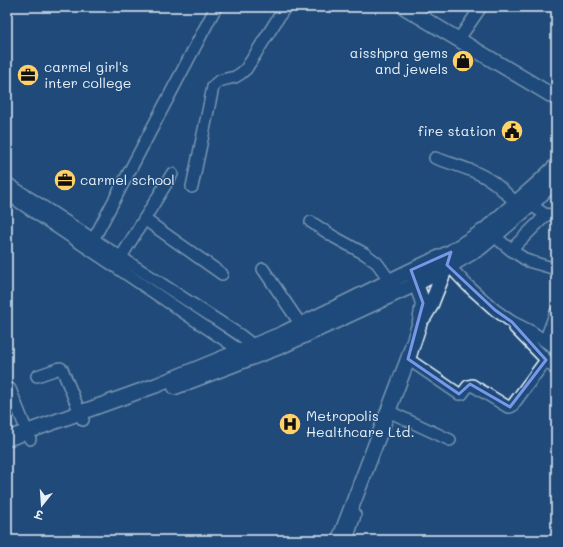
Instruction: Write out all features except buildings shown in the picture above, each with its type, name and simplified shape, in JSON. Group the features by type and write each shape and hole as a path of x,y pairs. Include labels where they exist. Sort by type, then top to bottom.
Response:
{"main road":[{"path":"404,7 458,35 556,90"},
{"path":"421,7 458,35 556,98"},
{"path":"7,447 29,435 82,416 152,396 250,353 284,333 411,270 451,252 485,230 556,166"},
{"path":"250,353 282,346 416,284 447,267 480,248 531,205 556,179"},
{"path":"420,322 430,307 447,267 451,252"},
{"path":"339,540 408,359 420,322 423,303 411,270"},
{"path":"7,439 29,435"}],"street":[{"path":"91,244 216,7"},
{"path":"192,187 213,87 216,83 236,76 246,69 285,7"},
{"path":"458,35 472,7"},
{"path":"458,35 481,7"},
{"path":"435,158 471,170 486,178 494,183 516,203"},
{"path":"121,257 172,174"},
{"path":"7,182 91,244 250,353"},
{"path":"7,194 91,244 121,257 240,335 250,353"},
{"path":"511,250 551,214 531,205"},
{"path":"144,219 222,274"},
{"path":"311,222 365,254 377,263 390,281"},
{"path":"494,236 511,250 528,261 556,269"},
{"path":"447,267 495,310 556,348"},
{"path":"263,269 301,325"},
{"path":"545,341 556,312"},
{"path":"512,322 515,328 556,370"},
{"path":"408,359 459,394 462,394 468,386 472,385 510,407 546,360"},
{"path":"36,376 60,368 62,369 82,416"},
{"path":"10,389 29,435"},
{"path":"388,411 450,440"},
{"path":"332,540 347,501 356,496 358,505 347,540"}],"highlighted area":[{"path":"451,252 447,265 495,310 512,322 546,360 510,407 470,384 459,394 408,359 423,303 411,270"}],"place":[{"name":"aisshpra gems and jewels","path":"463,61"},
{"name":"carmel girl's inter college","path":"28,75"},
{"name":"fire station","path":"512,131"},
{"name":"carmel school","path":"65,180"},
{"name":"Metropolis Healthcare Ltd.","path":"290,424"}]}
